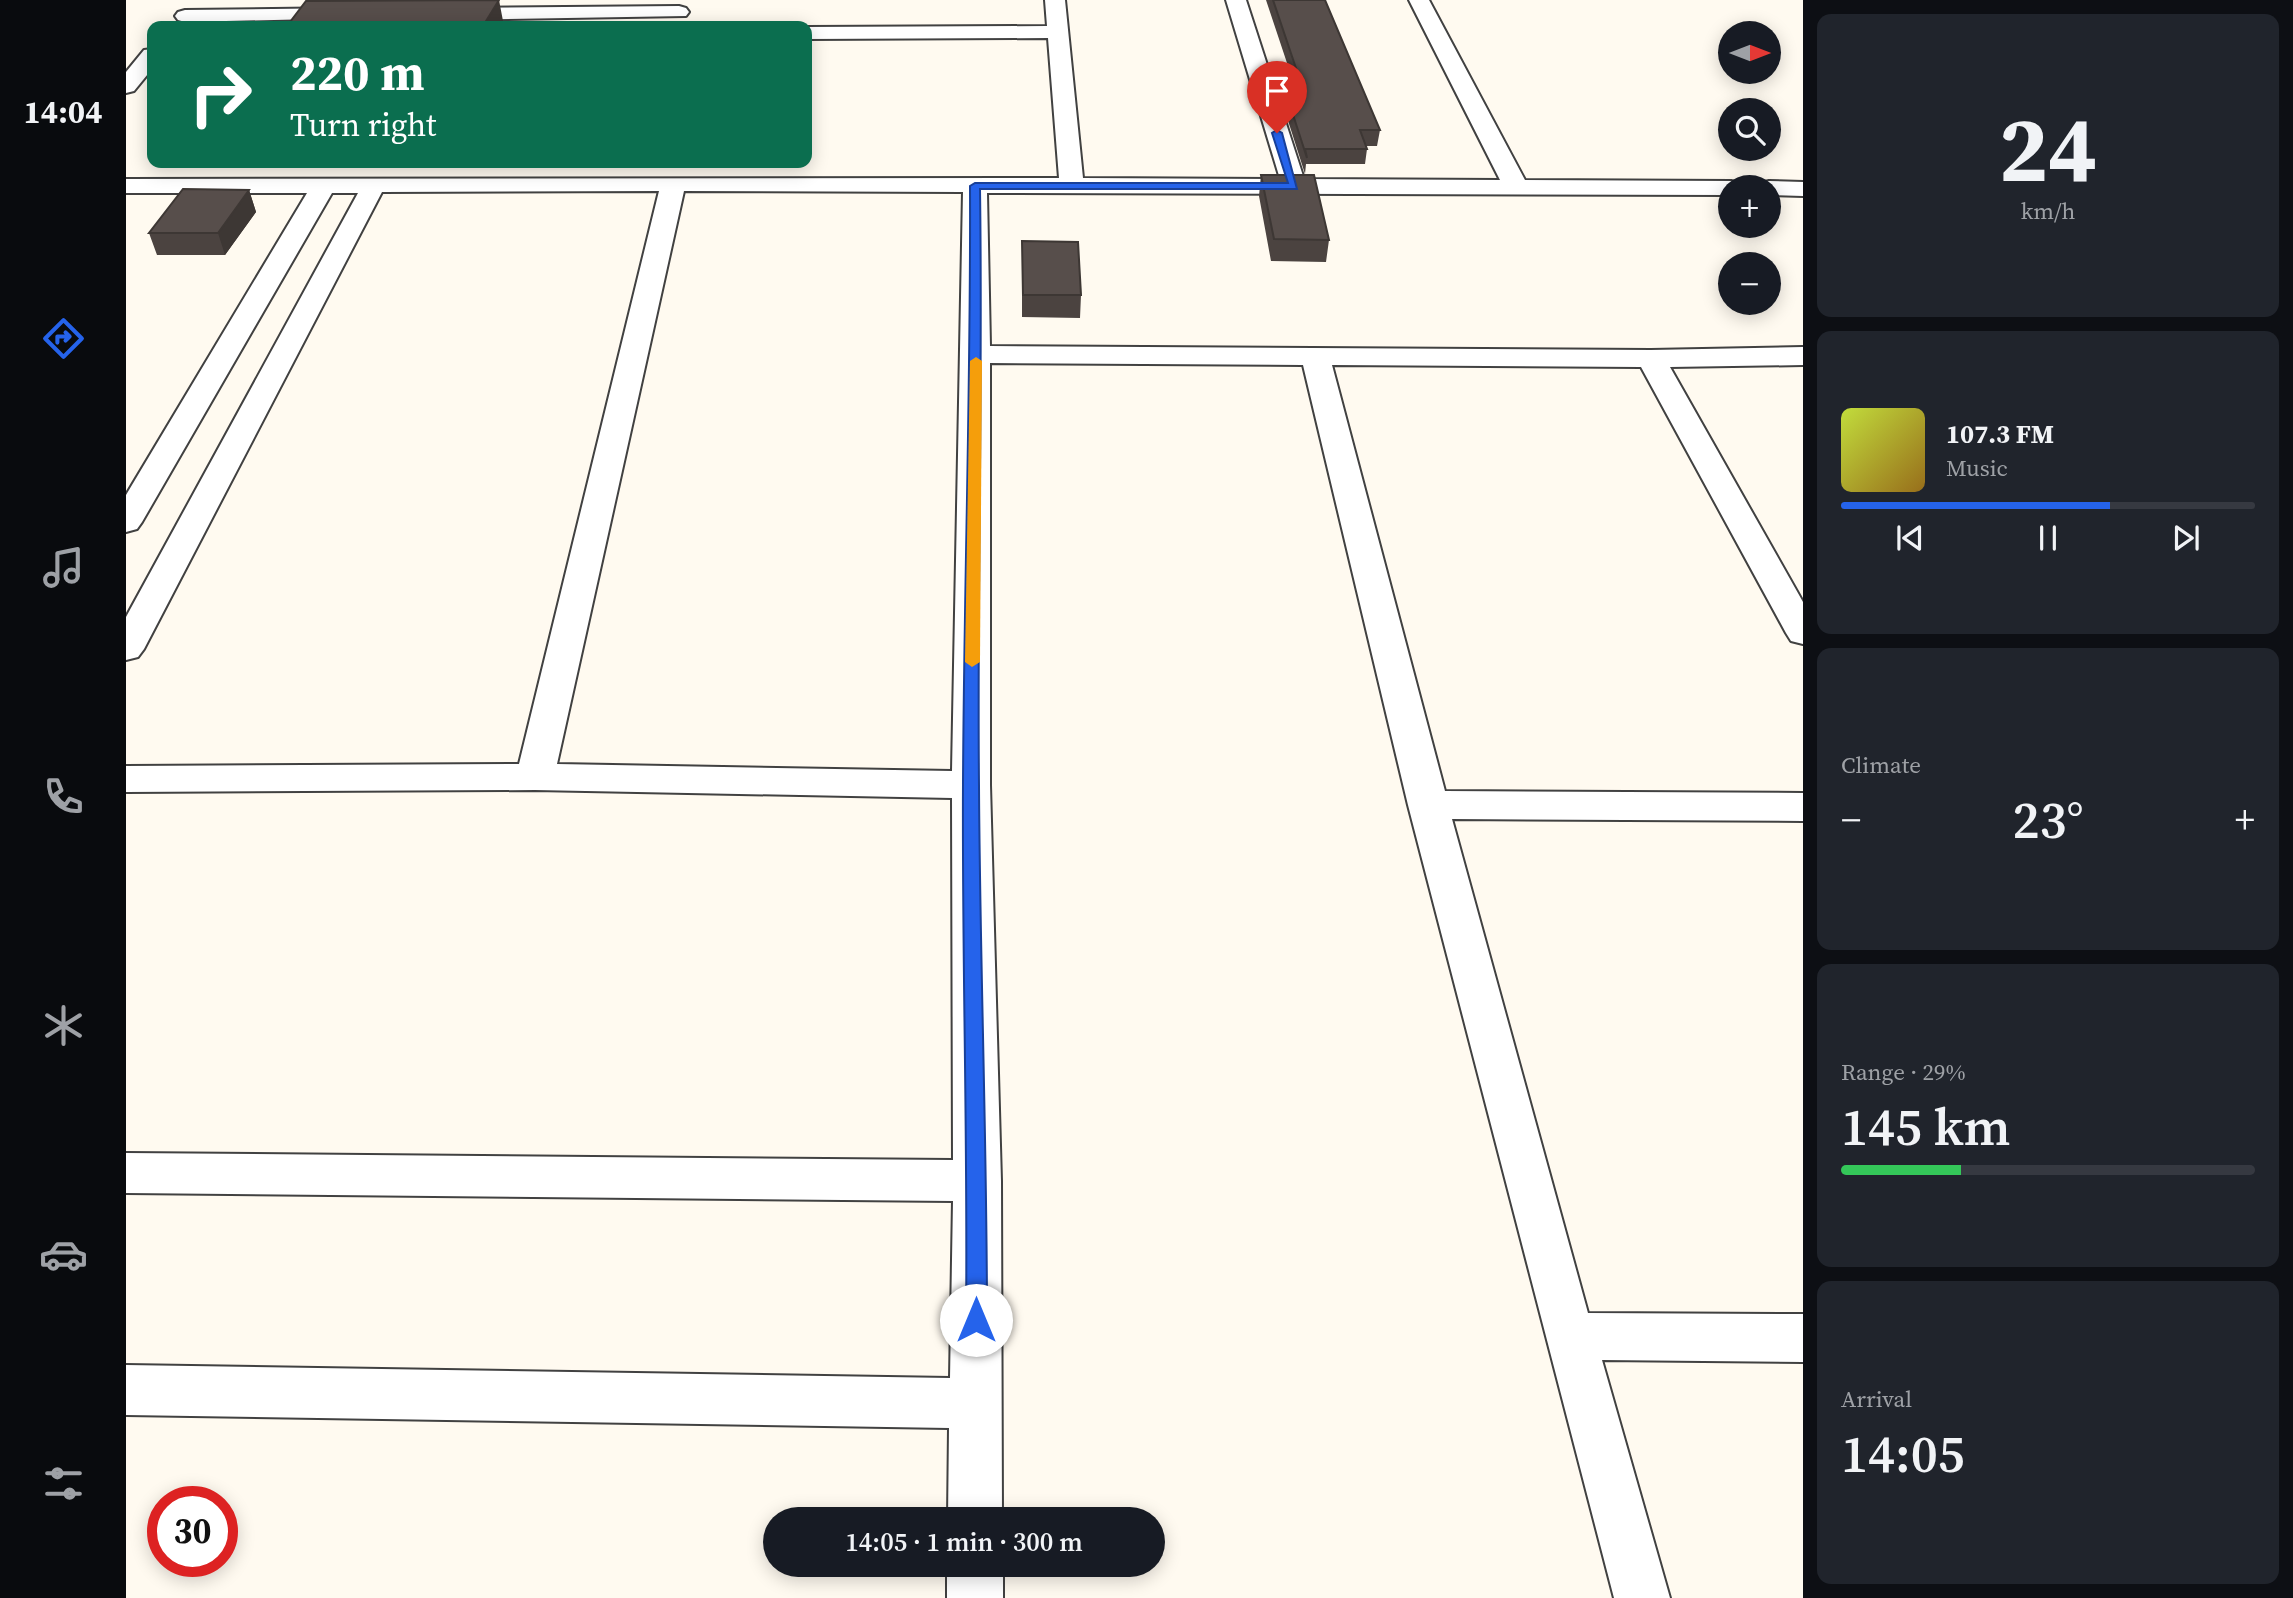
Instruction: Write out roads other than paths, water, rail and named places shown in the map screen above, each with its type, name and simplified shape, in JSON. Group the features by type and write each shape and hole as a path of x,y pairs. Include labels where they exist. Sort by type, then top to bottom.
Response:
{"street":[{"path":"1055,0 1072,186"},
{"path":"1236,0 1294,186"},
{"path":"1419,0 1516,187"},
{"path":"864,33 867,11"},
{"path":"432,14 679,13"},
{"path":"186,14 363,14"},
{"path":"812,33 1058,32"},
{"path":"126,87 147,61"},
{"path":"126,87 147,88"},
{"path":"126,186 374,185 630,174 673,184 1718,188"},
{"path":"535,777 673,184"},
{"path":"126,522 324,185"},
{"path":"126,649 374,185"},
{"path":"975,186 976,354 971,785 977,1181 975,1507"},
{"path":"1781,188 1803,189"},
{"path":"976,354 1651,359 1803,356"},
{"path":"1315,356 1427,805 1642,1598"},
{"path":"1651,359 1803,633"},
{"path":"126,779 535,777 971,785"},
{"path":"1427,805 1803,807"},
{"path":"126,1173 977,1181"},
{"path":"1569,1336 1803,1338"},
{"path":"126,1390 976,1403"},
{"path":"975,1577 975,1598"}]}
